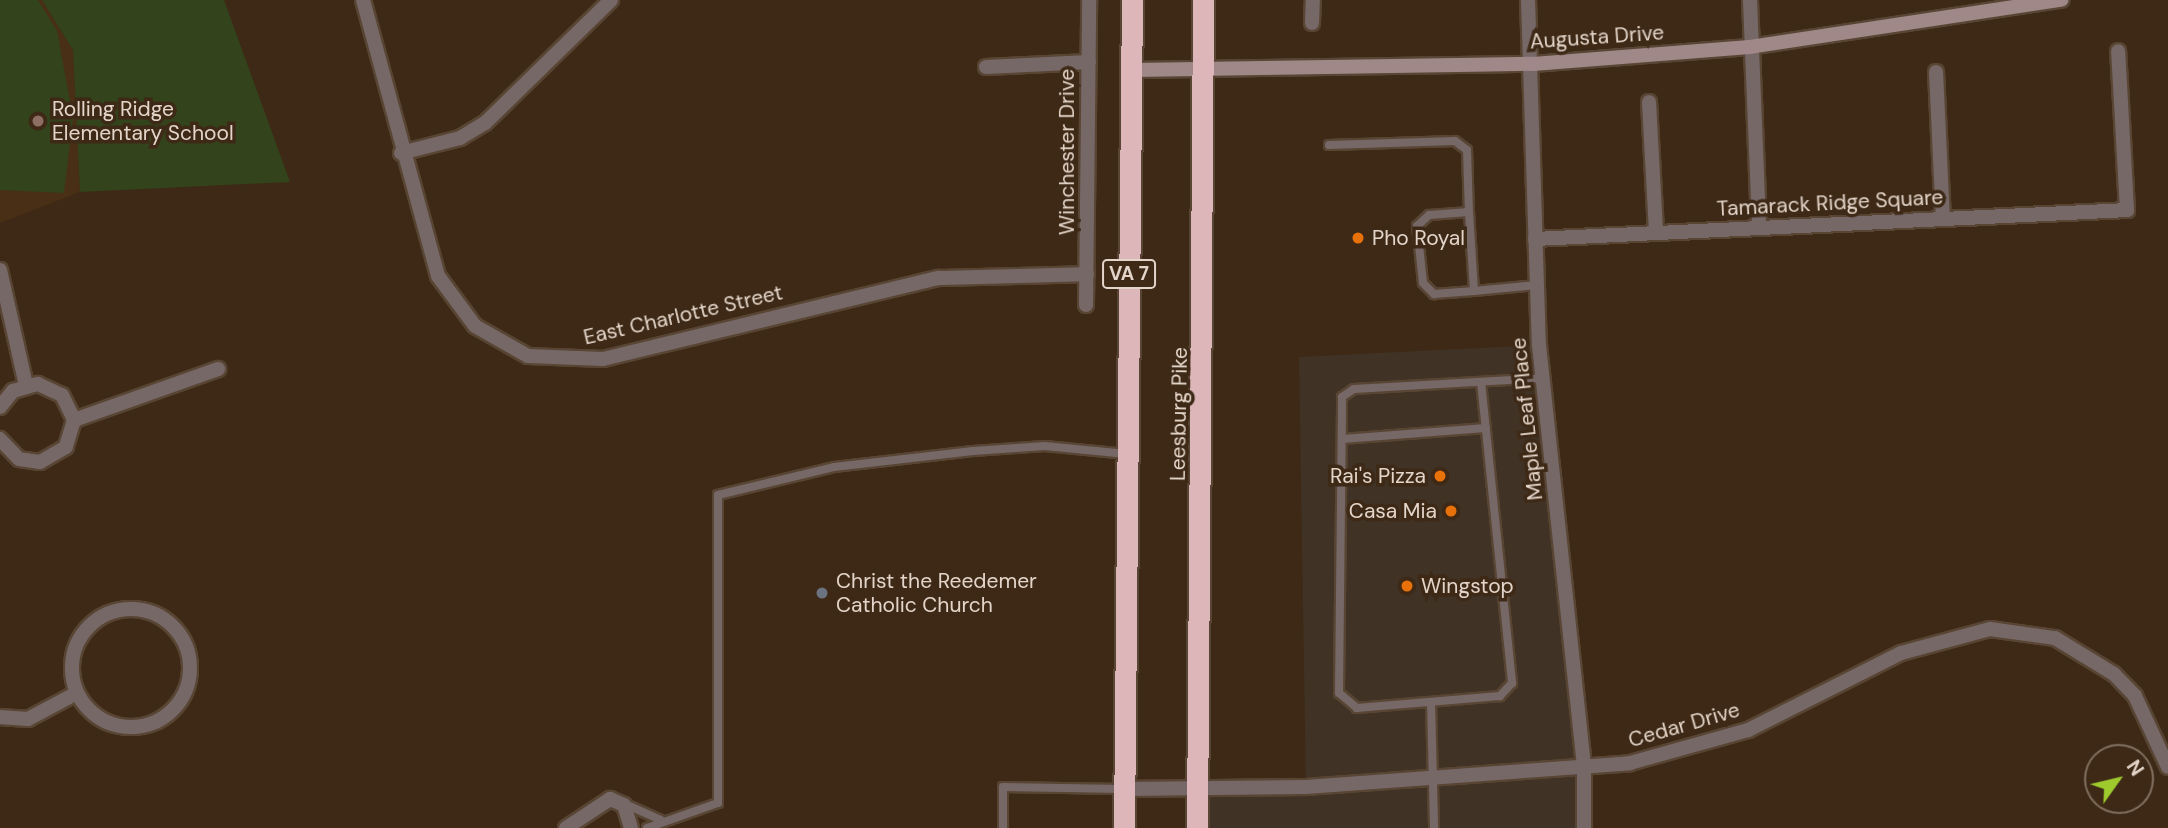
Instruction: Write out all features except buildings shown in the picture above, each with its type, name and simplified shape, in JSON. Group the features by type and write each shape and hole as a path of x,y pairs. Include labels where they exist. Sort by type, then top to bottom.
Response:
{"highway":[{"name":"VA 7","path":"1124,828 1132,0"},
{"name":"Leesburg Pike","path":"1197,828 1203,0"}],"street":[{"name":"East Charlotte Street","path":"363,0 401,153 438,276 460,311 499,343 549,360 603,359 883,287 993,273 1087,274"},
{"path":"401,153 460,138 485,123 611,0"},
{"name":"Winchester Drive","path":"1086,305 1089,0"},
{"path":"1312,0 1312,23"},
{"name":"Maple Leaf Place","path":"1528,0 1533,64 1535,239 1543,378 1584,769 1584,828"},
{"path":"1750,0 1749,47 1759,228"},
{"name":"Augusta Drive","path":"1132,70 1202,68 1358,71 1533,64 1749,47 2009,4 2061,0"},
{"name":"Tamarack Ridge Square","path":"1535,239 2127,209 2119,51"},
{"path":"986,67 1089,62"},
{"path":"1936,72 1943,219"},
{"path":"1649,102 1656,233"},
{"path":"0,270 26,385"},
{"path":"74,420 218,369"},
{"path":"0,407 26,385 54,389 74,420 66,447 40,462 19,458 0,439"},
{"path":"135,608 169,622 183,640 189,678 180,701 149,724 104,721 77,693 71,664 80,636 95,619 135,608"},
{"name":"Cedar Drive","path":"1125,789 1433,780 1584,769 1698,748 1771,720 1934,641 2014,629 2062,641 2114,674 2135,696 2168,766"},
{"path":"0,717 28,719 77,693"},
{"path":"566,828 594,805 618,799 631,828"}],"lane":[{"path":"1329,145 1455,141 1467,150 1474,291"},
{"path":"1469,212 1429,215 1417,226 1423,283 1434,294 1537,285"},
{"path":"1481,382 1512,683 1500,696 1357,708 1339,693 1342,397 1354,389 1543,378"},
{"path":"1342,439 1486,428"},
{"path":"648,828 661,820 718,803 718,495 834,467 973,451 1045,446 1127,454"},
{"path":"1431,702 1434,828"},
{"path":"1003,828 1003,787 1125,789"},
{"path":"618,799 661,820"}],"shaded area":[{"name":"Rolling Ridge Elementary School","path":"0,0 42,0 73,50 80,192 0,223"},
{"path":"1539,345 1584,828 1197,828 1197,789 1306,786 1299,357"}],"green space":[{"name":"Rolling Ridge Elementary School","path":"0,0 38,0 57,31 73,117 64,193 0,190"},
{"path":"42,0 224,0 290,182 80,192 73,50"}],"place":[{"name":"Rolling Ridge Elementary School","path":"38,121"},
{"name":"Pho Royal","path":"1358,238"},
{"name":"Rai's Pizza","path":"1440,476"},
{"name":"Casa Mia","path":"1451,511"},
{"name":"Wingstop","path":"1407,586"},
{"name":"Christ the Reedemer Catholic Church","path":"822,593"}]}
